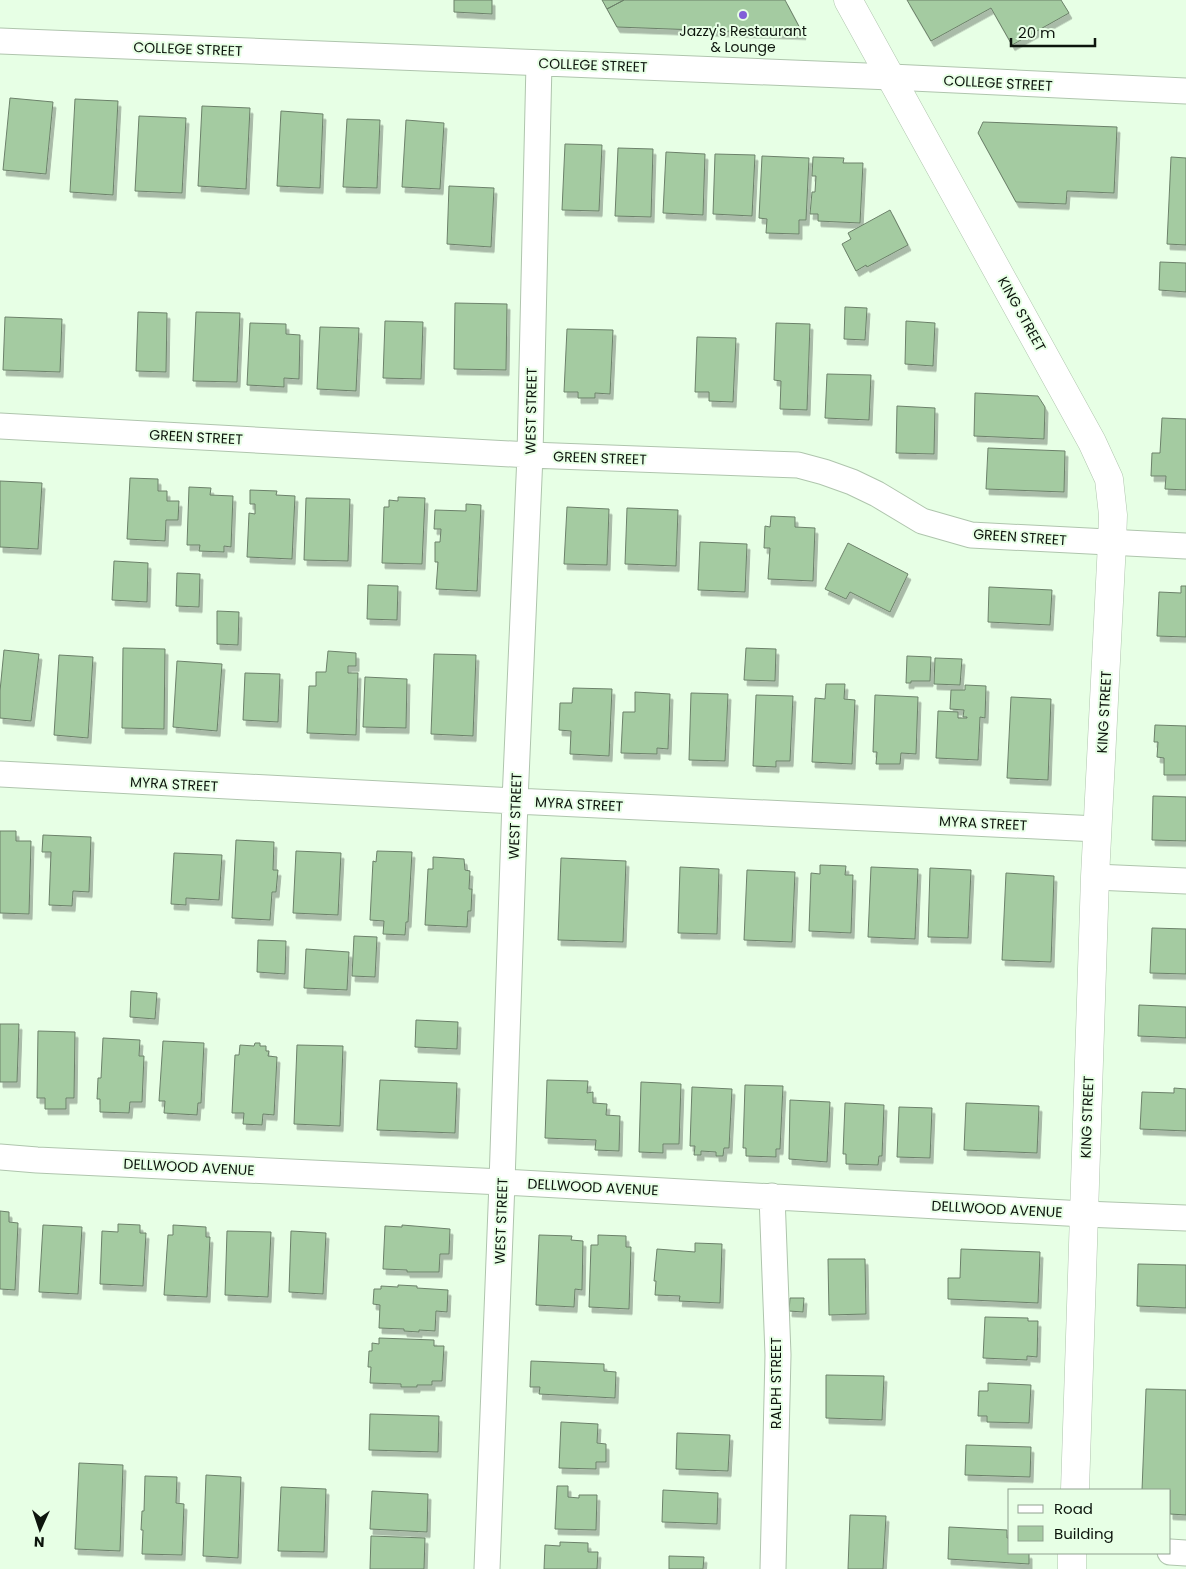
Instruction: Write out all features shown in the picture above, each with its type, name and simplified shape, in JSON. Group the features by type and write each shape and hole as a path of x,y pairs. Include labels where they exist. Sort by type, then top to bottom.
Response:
{"main road":[{"name":"KING STREET","path":"848,0 1092,442 1109,479 1113,515 1095,877 1074,1489"},
{"path":"1072,1554 1072,1569"}],"street":[{"name":"COLLEGE STREET","path":"0,41 891,77 1186,91"},
{"name":"WEST STREET","path":"487,1569 515,801 530,455 539,63"},
{"name":"GREEN STREET","path":"0,426 530,455 798,466 824,472 852,482 877,494 922,521 971,534 1186,546"},
{"name":"MYRA STREET","path":"0,774 1097,829"},
{"path":"1095,877 1186,881"},
{"name":"DELLWOOD AVENUE","path":"0,1157 1186,1218"},
{"name":"RALPH STREET","path":"772,1196 778,1355 773,1569"},
{"path":"1171,1552 1186,1552"}],"building":[{"path":"454,0 492,0 492,14 454,12"},
{"path":"602,0 624,0 607,9"},
{"path":"624,0 785,0 803,34 617,27 607,9"},
{"path":"907,0 1061,0 1069,13 1012,45 991,8 931,41"},
{"path":"10,98 53,102 46,174 3,170"},
{"path":"75,99 118,101 113,195 70,192"},
{"path":"202,106 250,108 246,189 198,186"},
{"path":"281,111 323,114 320,188 277,186"},
{"path":"139,116 186,118 182,193 135,191"},
{"path":"347,119 380,120 377,188 343,187"},
{"path":"406,120 444,123 440,189 402,187"},
{"path":"983,122 1117,127 1114,193 1067,191 1066,204 1016,202 978,133"},
{"path":"565,144 602,145 599,211 562,210"},
{"path":"618,148 653,149 651,217 615,216"},
{"path":"666,152 705,154 703,215 663,213"},
{"path":"715,154 755,155 752,216 713,214"},
{"path":"762,156 809,158 806,220 799,220 799,234 766,233 767,219 759,218"},
{"path":"813,157 844,158 843,163 863,163 860,223 818,221 818,214 810,214 812,192 815,192 816,176 812,176"},
{"path":"1171,157 1186,158 1186,245 1167,244"},
{"path":"449,186 494,188 491,247 447,244"},
{"path":"890,210 908,245 856,271 842,244 851,239 848,233"},
{"path":"1160,262 1186,263 1186,292 1159,290"},
{"path":"455,303 507,304 506,370 454,369"},
{"path":"845,307 867,308 865,340 844,339"},
{"path":"138,312 167,313 166,372 136,371"},
{"path":"196,312 240,313 237,382 193,381"},
{"path":"5,317 62,319 60,372 3,370"},
{"path":"385,321 423,322 421,379 383,378"},
{"path":"906,321 935,323 933,366 905,364"},
{"path":"250,323 286,324 286,334 300,335 299,379 284,378 284,387 247,385"},
{"path":"776,323 810,324 807,410 780,409 781,381 774,380"},
{"path":"320,327 359,328 356,391 317,389"},
{"path":"567,329 613,330 610,394 595,393 595,398 578,398 578,392 564,392"},
{"path":"697,337 736,338 733,402 709,401 709,392 695,392"},
{"path":"827,374 871,375 869,420 825,418"},
{"path":"975,393 1038,396 1045,407 1044,439 974,436"},
{"path":"897,406 935,408 934,454 896,453"},
{"path":"1162,418 1186,419 1186,490 1165,489 1166,476 1151,476 1152,453 1160,453"},
{"path":"988,448 1065,451 1064,492 986,489"},
{"path":"130,478 158,479 158,491 167,491 167,501 179,501 178,520 166,520 165,541 127,539"},
{"path":"0,481 42,483 38,549 0,547"},
{"path":"189,487 211,488 210,495 233,496 231,547 224,546 224,552 199,551 200,545 187,545"},
{"path":"250,490 277,491 276,495 295,496 292,559 247,557 249,513 255,514 255,504 250,504"},
{"path":"398,497 425,498 422,564 382,563 384,507 389,507 389,500 398,501"},
{"path":"306,498 350,499 348,561 304,560"},
{"path":"466,504 481,505 477,591 436,589 438,562 435,562 435,542 440,542 441,529 434,529 435,510 466,511"},
{"path":"567,507 609,509 607,565 564,564"},
{"path":"627,508 678,510 676,566 625,564"},
{"path":"771,516 795,517 795,527 815,528 813,581 768,579 770,548 764,548 765,526 770,527"},
{"path":"700,542 747,544 745,592 698,590"},
{"path":"848,543 908,574 890,612 850,592 846,599 825,589"},
{"path":"114,561 148,563 147,602 112,600"},
{"path":"177,573 200,574 199,607 176,606"},
{"path":"368,585 398,586 397,620 367,619"},
{"path":"1181,586 1186,586 1186,637 1157,636 1159,592 1181,593"},
{"path":"989,587 1052,590 1050,625 988,622"},
{"path":"217,611 239,612 238,645 217,644"},
{"path":"123,648 165,649 164,729 122,728"},
{"path":"746,648 776,649 775,681 744,680"},
{"path":"4,650 39,654 31,721 0,718 0,691"},
{"path":"328,651 356,653 356,666 348,666 348,673 358,673 356,735 307,733 309,686 316,686 316,672 326,672"},
{"path":"434,654 476,655 473,736 431,734"},
{"path":"59,655 93,657 88,738 54,735"},
{"path":"907,656 931,657 930,681 911,681 911,683 906,683"},
{"path":"935,658 962,659 960,685 934,684"},
{"path":"177,661 222,664 217,731 173,727"},
{"path":"245,673 280,674 278,722 243,720"},
{"path":"365,677 407,679 406,728 363,727"},
{"path":"826,684 845,684 844,699 855,700 852,764 812,762 815,698 825,699"},
{"path":"965,685 986,686 985,718 980,717 978,760 936,758 938,711 958,712 958,718 967,718 963,717 964,710 950,709 951,690 965,690"},
{"path":"573,688 612,689 609,756 570,754 571,731 559,730 560,703 572,703"},
{"path":"635,692 670,694 668,749 657,748 657,754 621,753 623,712 635,712"},
{"path":"691,693 728,694 725,761 689,760"},
{"path":"756,695 793,696 790,761 776,761 776,767 753,766"},
{"path":"875,695 918,697 916,754 901,753 900,764 876,764 877,752 873,752"},
{"path":"1011,697 1051,699 1048,780 1007,778"},
{"path":"1155,725 1186,726 1186,775 1164,775 1164,758 1157,757 1158,742 1154,742"},
{"path":"1153,796 1186,797 1186,841 1152,840"},
{"path":"0,831 16,831 16,841 31,841 29,914 0,913"},
{"path":"43,835 91,837 89,892 73,891 72,906 49,905 51,852 42,852"},
{"path":"236,840 274,842 273,870 278,870 276,892 272,892 270,920 232,918"},
{"path":"296,851 341,853 338,915 293,913"},
{"path":"377,851 412,852 408,922 406,922 405,935 383,934 384,921 370,920 373,861 376,862"},
{"path":"174,853 222,855 219,900 186,898 186,905 171,904"},
{"path":"433,857 464,859 465,870 470,871 469,889 472,889 471,911 468,911 467,927 425,925 428,869 433,869"},
{"path":"561,858 626,861 623,942 558,940"},
{"path":"820,865 846,866 845,875 853,875 851,933 809,931 811,873 820,874"},
{"path":"680,867 719,869 717,934 678,933"},
{"path":"871,867 918,869 915,939 868,937"},
{"path":"930,868 971,870 968,938 928,937"},
{"path":"747,870 795,872 792,942 744,940"},
{"path":"1006,873 1054,876 1051,962 1002,960"},
{"path":"1152,928 1186,929 1186,974 1150,973"},
{"path":"354,936 377,937 375,977 352,976"},
{"path":"258,940 286,941 285,974 257,972"},
{"path":"306,949 349,952 347,990 304,988"},
{"path":"131,991 157,993 155,1019 130,1017"},
{"path":"1139,1005 1186,1007 1186,1038 1138,1036"},
{"path":"416,1020 458,1022 457,1049 415,1047"},
{"path":"0,1024 19,1024 17,1082 0,1082"},
{"path":"38,1031 75,1032 74,1098 66,1098 66,1109 45,1109 45,1098 37,1098"},
{"path":"103,1038 140,1040 139,1056 144,1056 142,1102 130,1102 129,1113 100,1112 100,1099 97,1099 98,1078 101,1078"},
{"path":"163,1041 204,1043 201,1103 198,1103 197,1115 164,1113 165,1101 159,1101"},
{"path":"255,1043 260,1043 260,1046 266,1046 266,1051 269,1051 268,1056 277,1057 274,1115 263,1114 262,1125 243,1124 244,1113 232,1113 235,1055 239,1055 240,1045 254,1046"},
{"path":"297,1045 343,1046 340,1126 294,1124"},
{"path":"380,1080 457,1083 455,1133 377,1130"},
{"path":"547,1080 588,1081 587,1093 593,1092 593,1103 607,1104 606,1115 620,1116 619,1151 595,1150 596,1140 545,1138"},
{"path":"641,1082 681,1084 679,1144 663,1144 663,1153 639,1152"},
{"path":"745,1085 783,1086 780,1149 776,1149 776,1157 746,1156 746,1148 743,1148"},
{"path":"692,1087 732,1089 729,1148 724,1148 723,1156 716,1156 716,1152 701,1151 701,1155 694,1155 695,1146 690,1146"},
{"path":"1174,1088 1186,1089 1186,1131 1140,1129 1142,1092 1174,1093"},
{"path":"790,1100 830,1102 827,1162 789,1159"},
{"path":"845,1103 884,1105 882,1156 879,1156 878,1165 846,1164 846,1154 843,1154"},
{"path":"966,1103 1039,1106 1037,1153 964,1150"},
{"path":"899,1107 932,1108 930,1158 897,1157"},
{"path":"0,1211 9,1212 9,1222 18,1223 15,1290 0,1289"},
{"path":"118,1224 140,1225 140,1233 146,1233 143,1286 100,1284 102,1231 118,1232"},
{"path":"43,1225 82,1227 78,1294 39,1292"},
{"path":"173,1225 206,1227 206,1237 210,1237 207,1297 164,1295 168,1235 173,1235"},
{"path":"402,1225 450,1229 449,1254 440,1254 439,1272 407,1272 407,1270 383,1269 385,1226 402,1227"},
{"path":"227,1231 271,1232 268,1297 225,1295"},
{"path":"291,1231 326,1233 323,1294 289,1292"},
{"path":"539,1235 572,1236 571,1240 583,1241 582,1290 575,1289 574,1307 536,1305"},
{"path":"598,1235 626,1236 626,1247 631,1247 629,1309 589,1307 591,1245 598,1245"},
{"path":"695,1243 722,1244 720,1303 679,1301 680,1296 655,1295 656,1281 654,1281 657,1249 695,1252"},
{"path":"961,1249 1040,1252 1038,1303 948,1299 948,1278 960,1278"},
{"path":"828,1259 865,1259 866,1314 829,1315"},
{"path":"1138,1264 1186,1265 1186,1308 1137,1306"},
{"path":"398,1285 448,1290 447,1312 436,1311 435,1331 419,1330 419,1332 379,1328 380,1305 373,1304 374,1289 381,1289 381,1286 398,1287"},
{"path":"790,1298 804,1298 803,1312 789,1311"},
{"path":"985,1317 1028,1318 1028,1321 1038,1321 1037,1357 1027,1356 1027,1360 983,1358"},
{"path":"379,1338 434,1340 434,1346 444,1346 442,1381 432,1381 432,1385 417,1385 417,1387 401,1387 401,1384 370,1383 369,1351 372,1351 372,1343 379,1344"},
{"path":"531,1361 604,1364 604,1371 616,1372 615,1398 539,1394 540,1387 530,1387"},
{"path":"826,1375 884,1376 882,1420 826,1418"},
{"path":"988,1383 1031,1385 1029,1423 987,1422 987,1416 978,1416 979,1391 988,1391"},
{"path":"1146,1389 1186,1390 1186,1515 1171,1514 1171,1489 1142,1489"},
{"path":"370,1414 439,1416 438,1452 369,1450"},
{"path":"561,1422 598,1424 597,1443 606,1444 606,1462 596,1462 596,1469 559,1468"},
{"path":"677,1433 730,1435 728,1471 676,1469"},
{"path":"966,1445 1031,1447 1030,1477 965,1475"},
{"path":"79,1463 123,1465 120,1551 75,1549"},
{"path":"206,1475 241,1477 238,1558 203,1556"},
{"path":"145,1476 177,1477 176,1503 184,1504 182,1555 142,1554 143,1530 141,1530 142,1511 144,1511"},
{"path":"557,1486 568,1486 568,1497 579,1498 579,1495 597,1495 596,1530 555,1529"},
{"path":"281,1487 326,1489 324,1552 278,1551"},
{"path":"663,1490 718,1493 717,1524 662,1522"},
{"path":"372,1491 428,1494 427,1532 370,1529"},
{"path":"850,1515 886,1516 883,1569 848,1569"},
{"path":"949,1527 1007,1530 1008,1554 1029,1554 1029,1564 948,1559"},
{"path":"371,1536 425,1538 424,1569 370,1569"},
{"path":"560,1542 588,1543 588,1552 598,1552 597,1569 544,1569 545,1545 560,1546"},
{"path":"669,1556 704,1557 703,1569 669,1569"}],"place":[{"name":"Jazzy's Restaurant & Lounge","path":"743,15"}]}
